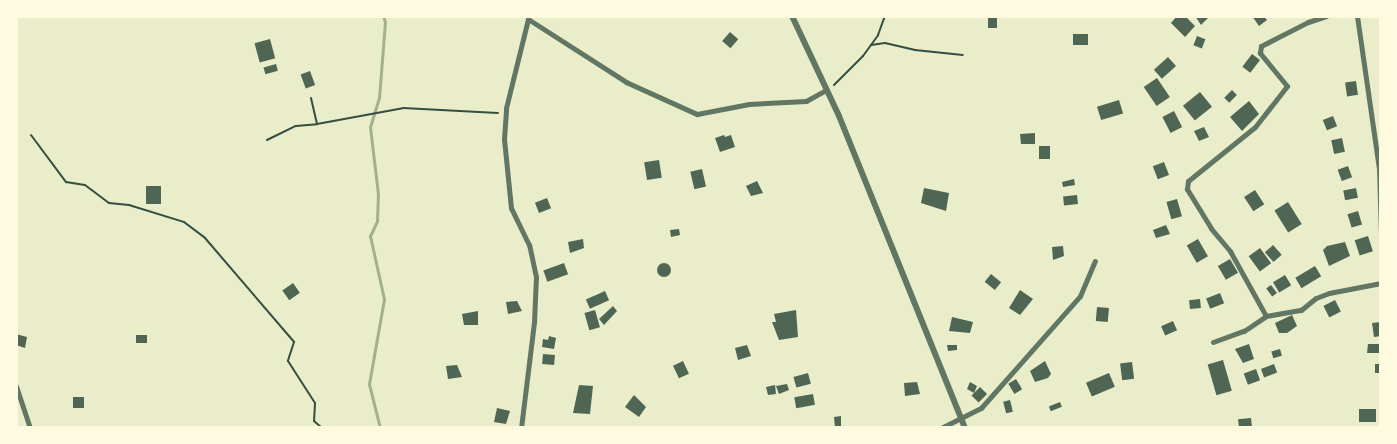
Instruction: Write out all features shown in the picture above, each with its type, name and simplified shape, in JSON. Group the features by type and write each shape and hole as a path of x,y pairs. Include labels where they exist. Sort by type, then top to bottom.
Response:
{"street":[{"path":"792,16 826,90 965,428"},
{"path":"1266,316 1230,251 1211,228 1187,189 1188,181 1255,127 1287,86 1260,53 1261,46 1308,22 1326,16"},
{"path":"1356,16 1379,168 1381,236"},
{"path":"521,428 534,322 536,277 529,245 511,208 506,174 505,114 528,20 626,82 697,114 749,104 806,101 826,90"},
{"path":"942,428 981,408 1080,296 1095,262"},
{"path":"1213,342 1244,330 1266,316 1301,310 1316,298 1329,293 1381,283"},
{"path":"16,386 30,428"}],"path":[{"path":"826,90 839,82 871,45 885,16"},
{"path":"871,45 885,42 915,50 962,54"},
{"path":"311,98 317,124"},
{"path":"267,140 296,126 317,124 403,108 505,114"},
{"path":"31,135 66,182 85,185 109,203 129,205 184,222 205,238 294,342 288,361 315,403 314,421 322,428"}],"building":[{"path":"988,16 997,16 997,28 988,28"},
{"path":"1177,16 1185,16 1195,26 1185,37 1171,23"},
{"path":"1195,16 1210,16 1201,25"},
{"path":"1252,16 1264,16 1267,20 1259,26"},
{"path":"730,32 738,39 730,48 722,41"},
{"path":"1073,34 1088,34 1088,45 1073,45"},
{"path":"1197,36 1205,39 1202,49 1193,45"},
{"path":"270,39 275,58 260,62 255,43"},
{"path":"1252,54 1260,60 1250,73 1242,67"},
{"path":"1168,57 1176,66 1162,79 1154,70"},
{"path":"276,64 278,71 265,74 264,68"},
{"path":"310,71 315,85 306,89 301,74"},
{"path":"1157,78 1170,97 1157,106 1144,87"},
{"path":"1356,81 1358,95 1347,96 1345,83"},
{"path":"1232,90 1237,95 1229,103 1224,98"},
{"path":"1200,92 1212,107 1195,121 1183,106"},
{"path":"1119,100 1123,113 1101,120 1097,107"},
{"path":"1249,101 1259,114 1242,131 1230,117"},
{"path":"1174,111 1182,127 1171,133 1162,117"},
{"path":"1333,116 1337,126 1327,130 1323,120"},
{"path":"1204,127 1209,137 1199,141 1194,131"},
{"path":"1035,133 1035,144 1021,144 1020,134"},
{"path":"724,135 725,137 731,135 735,147 720,152 715,138"},
{"path":"1342,138 1345,152 1334,154 1331,140"},
{"path":"1039,146 1050,146 1050,159 1039,159"},
{"path":"659,160 662,178 647,180 644,162"},
{"path":"1164,162 1169,175 1158,179 1153,166"},
{"path":"1348,166 1352,177 1342,181 1338,170"},
{"path":"702,169 706,187 694,189 690,172"},
{"path":"1074,179 1075,185 1063,187 1062,182"},
{"path":"757,181 763,193 751,196 746,186"},
{"path":"146,186 161,186 161,204 146,204"},
{"path":"924,188 949,193 946,211 921,203"},
{"path":"1356,188 1358,198 1345,200 1343,190"},
{"path":"1255,190 1264,204 1253,211 1244,197"},
{"path":"1077,195 1078,204 1064,205 1063,196"},
{"path":"547,198 551,208 539,213 535,203"},
{"path":"1177,199 1182,216 1171,219 1166,202"},
{"path":"1288,202 1302,224 1288,233 1274,210"},
{"path":"1358,211 1362,224 1352,228 1347,214"},
{"path":"1166,225 1170,234 1156,238 1153,230"},
{"path":"679,229 680,235 671,237 670,230"},
{"path":"1368,236 1373,251 1360,256 1355,240"},
{"path":"583,239 584,248 570,253 568,242"},
{"path":"1198,239 1208,256 1197,263 1187,246"},
{"path":"1345,242 1350,256 1329,266 1323,250 1327,246"},
{"path":"1273,245 1282,255 1274,262 1265,252"},
{"path":"1063,246 1064,256 1053,260 1052,247"},
{"path":"1260,248 1271,263 1260,272 1249,256"},
{"path":"1230,259 1238,273 1226,280 1218,266"},
{"path":"564,263 568,274 547,282 543,271"},
{"path":"661,263 667,263 671,270 667,277 661,277 657,273 657,267"},
{"path":"1315,266 1321,276 1301,288 1295,278"},
{"path":"991,274 1001,282 995,290 985,282"},
{"path":"1285,275 1291,285 1279,292 1273,282"},
{"path":"293,283 300,293 289,300 282,290"},
{"path":"1271,285 1277,293 1272,297 1266,289"},
{"path":"1020,290 1033,299 1020,315 1009,308"},
{"path":"605,291 609,300 590,309 586,300"},
{"path":"1220,293 1224,303 1210,309 1206,299"},
{"path":"1200,299 1201,308 1190,309 1189,300"},
{"path":"1335,300 1341,312 1329,317 1323,306"},
{"path":"517,301 522,311 508,314 506,302"},
{"path":"613,306 617,311 604,325 599,319"},
{"path":"1097,307 1109,308 1108,322 1096,321"},
{"path":"595,310 600,327 589,330 584,313"},
{"path":"796,310 798,337 779,340 772,322 776,322 774,314"},
{"path":"478,311 478,325 464,325 462,314"},
{"path":"1292,315 1297,326 1287,333 1279,333 1275,323"},
{"path":"952,317 973,322 970,333 949,331"},
{"path":"1173,321 1177,330 1165,335 1161,326"},
{"path":"1381,322 1381,336 1374,337 1372,323"},
{"path":"16,334 27,337 25,348 16,345"},
{"path":"136,335 147,335 147,343 136,343"},
{"path":"549,336 556,338 554,349 542,347 543,339 548,340"},
{"path":"1249,344 1254,359 1243,363 1235,349"},
{"path":"1368,344 1380,344 1379,353 1367,353"},
{"path":"747,345 751,356 738,360 735,348"},
{"path":"947,345 957,345 957,350 948,351"},
{"path":"1280,349 1282,356 1273,358 1271,351"},
{"path":"543,354 555,355 554,365 542,364"},
{"path":"1223,360 1232,391 1216,395 1208,364"},
{"path":"683,361 689,374 679,378 673,366"},
{"path":"1045,361 1051,374 1048,378 1035,382 1030,371"},
{"path":"1132,362 1134,379 1122,380 1120,363"},
{"path":"1274,364 1277,372 1264,377 1261,369"},
{"path":"1375,364 1381,364 1381,373 1375,373"},
{"path":"457,365 462,377 448,379 446,366"},
{"path":"1256,369 1260,380 1248,385 1244,373"},
{"path":"808,373 811,384 796,388 794,377"},
{"path":"1109,373 1115,387 1092,397 1086,383"},
{"path":"1016,379 1022,389 1014,394 1008,384"},
{"path":"917,382 920,394 905,396 904,383"},
{"path":"970,382 977,386 974,393 967,389"},
{"path":"787,384 789,390 779,394 776,386"},
{"path":"579,385 593,386 590,414 573,413"},
{"path":"775,385 776,394 768,395 766,387"},
{"path":"980,387 987,394 979,403 972,395"},
{"path":"813,394 815,405 796,408 794,397"},
{"path":"634,395 646,407 639,417 625,407"},
{"path":"73,397 84,397 84,408 73,408"},
{"path":"1010,400 1013,412 1006,413 1003,402"},
{"path":"1060,402 1062,407 1051,411 1049,406"},
{"path":"497,408 510,411 506,424 494,422"},
{"path":"1359,409 1376,409 1376,422 1359,422"},
{"path":"841,416 841,427 835,427 834,417"},
{"path":"1251,418 1252,428 1239,428 1238,419"}],"waterway":[{"path":"380,428 369,384 384,299 370,236 377,221 378,194 370,127 379,98 385,22 383,16"}]}
